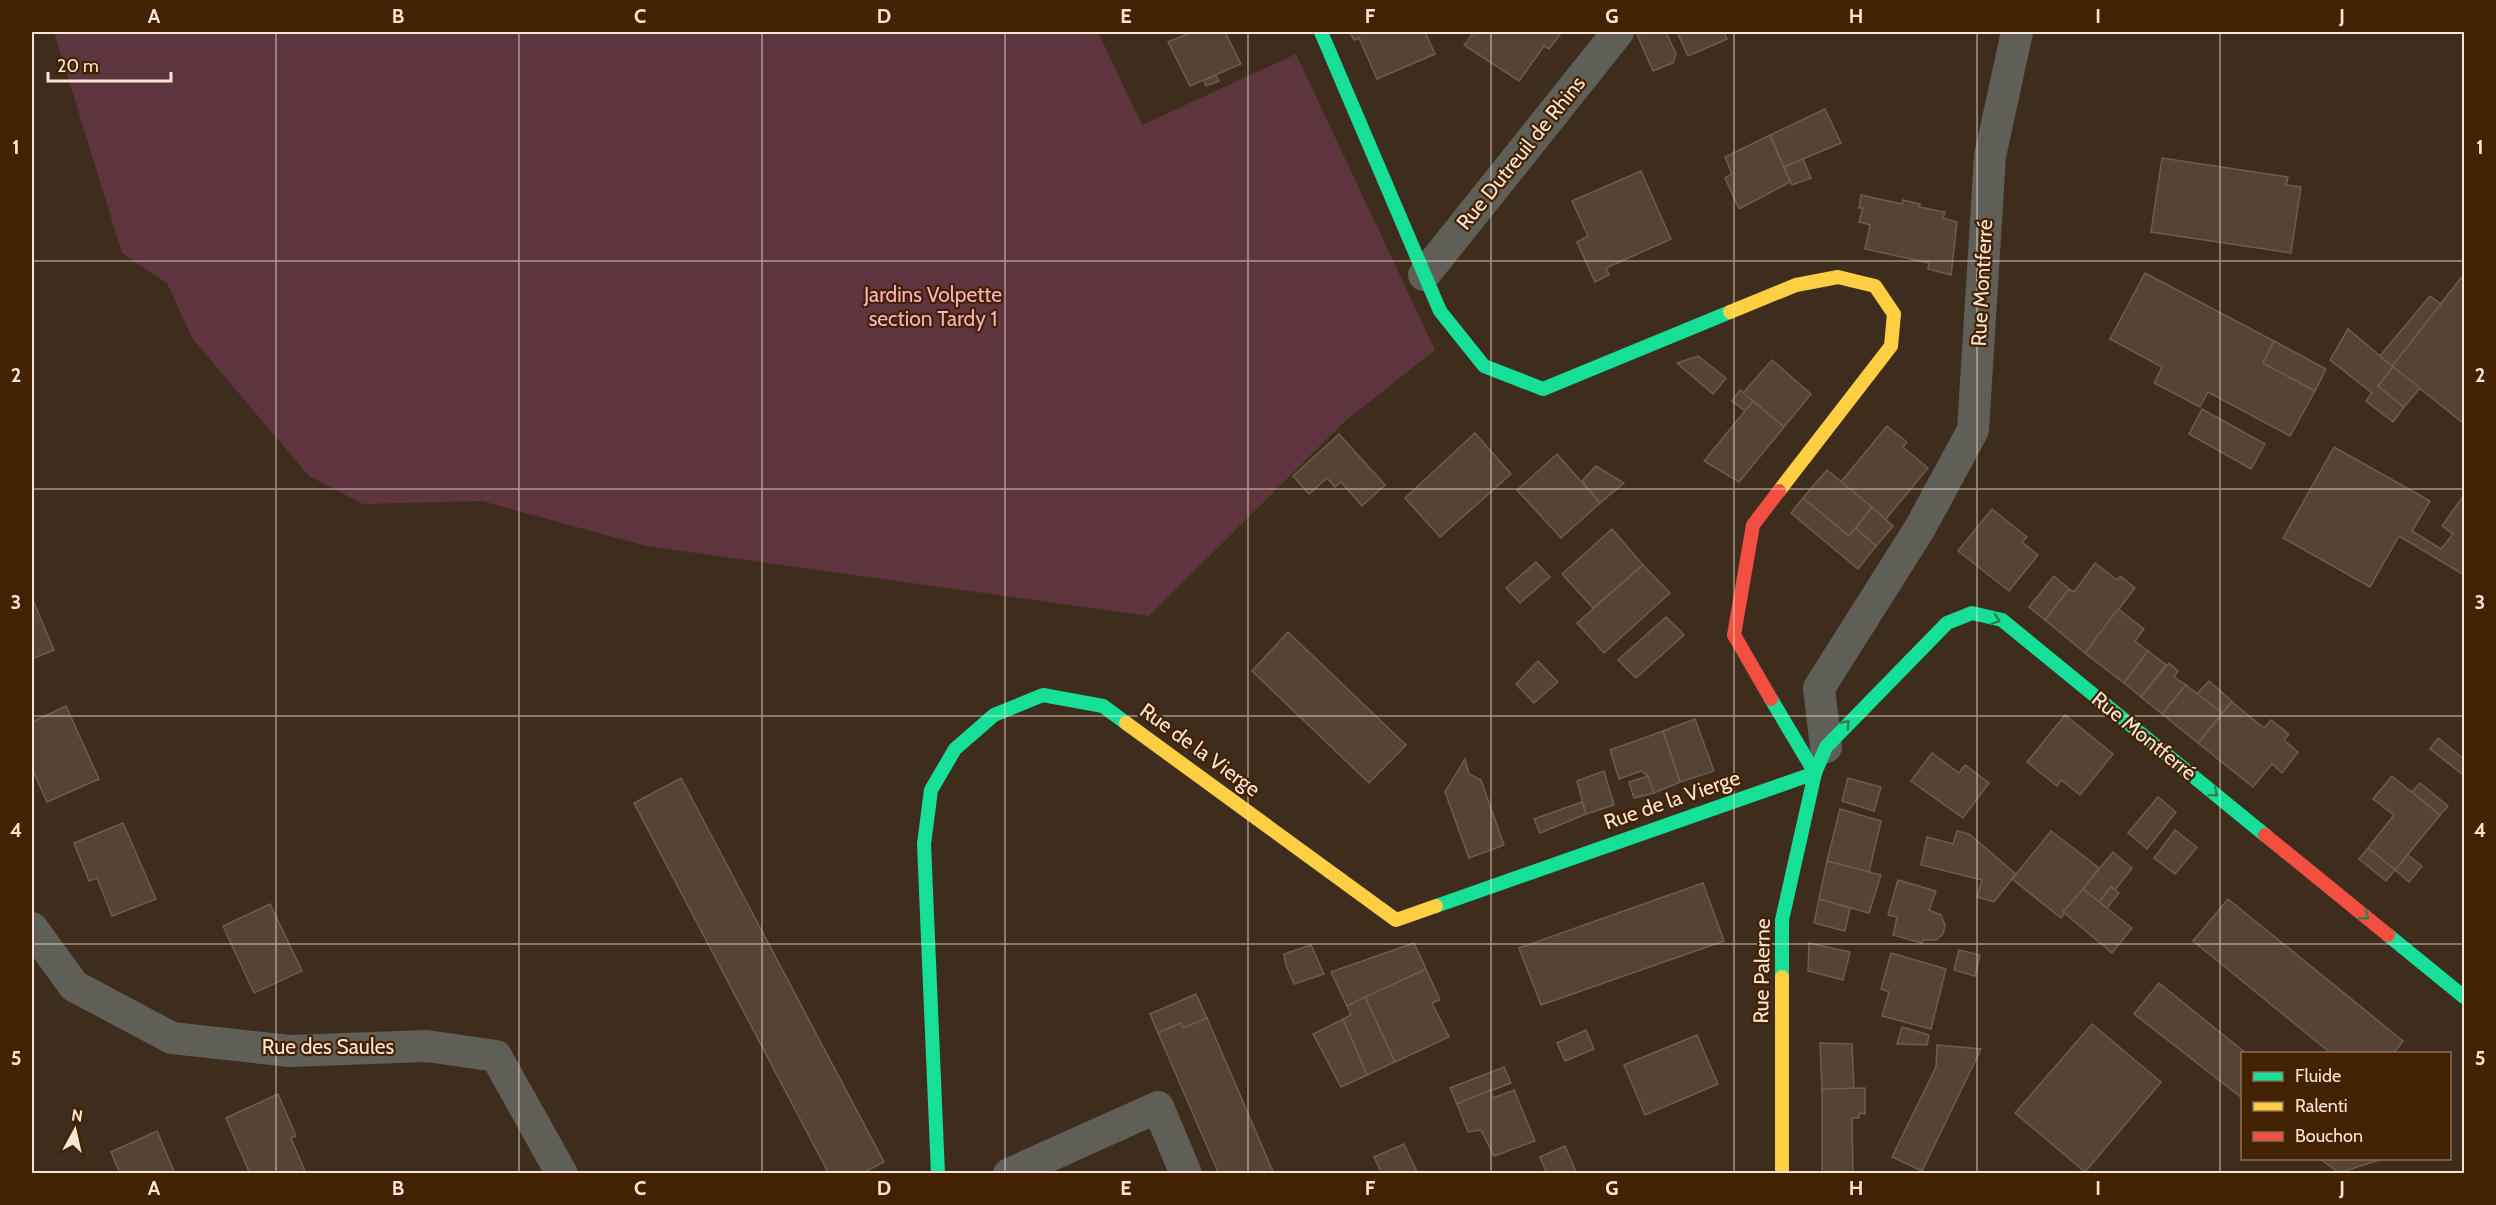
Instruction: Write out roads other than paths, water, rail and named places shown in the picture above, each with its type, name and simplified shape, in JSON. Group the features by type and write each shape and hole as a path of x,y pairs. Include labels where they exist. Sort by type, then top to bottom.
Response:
{"street":[{"path":"1321,32 1440,311 1484,366 1543,389 1796,285 1838,278 1875,286 1894,314 1891,346 1753,525 1734,635 1820,760"},
{"name":"Rue Dutreuil de Rhins","path":"1425,274 1618,32"},
{"name":"Rue Montferré","path":"1820,760 1819,688 1920,528 1973,430 1990,156 2017,32"},
{"name":"Rue Montferré","path":"1820,760 1947,623 1972,613 2002,620 2464,997"},
{"name":"Rue de la Vierge","path":"938,1173 924,843 931,790 955,749 994,715 1043,695 1103,706 1396,920 1820,760"},
{"name":"Rue Palerne","path":"1782,1173 1782,920 1820,760"},
{"name":"Rue des Saules","path":"32,928 74,986 172,1038 290,1051 427,1046 495,1056 562,1173"},
{"path":"1009,1173 1158,1107 1186,1173"}],"park label":[{"name":"Jardins Volpette section Tardy 1","path":"933,307"}]}
